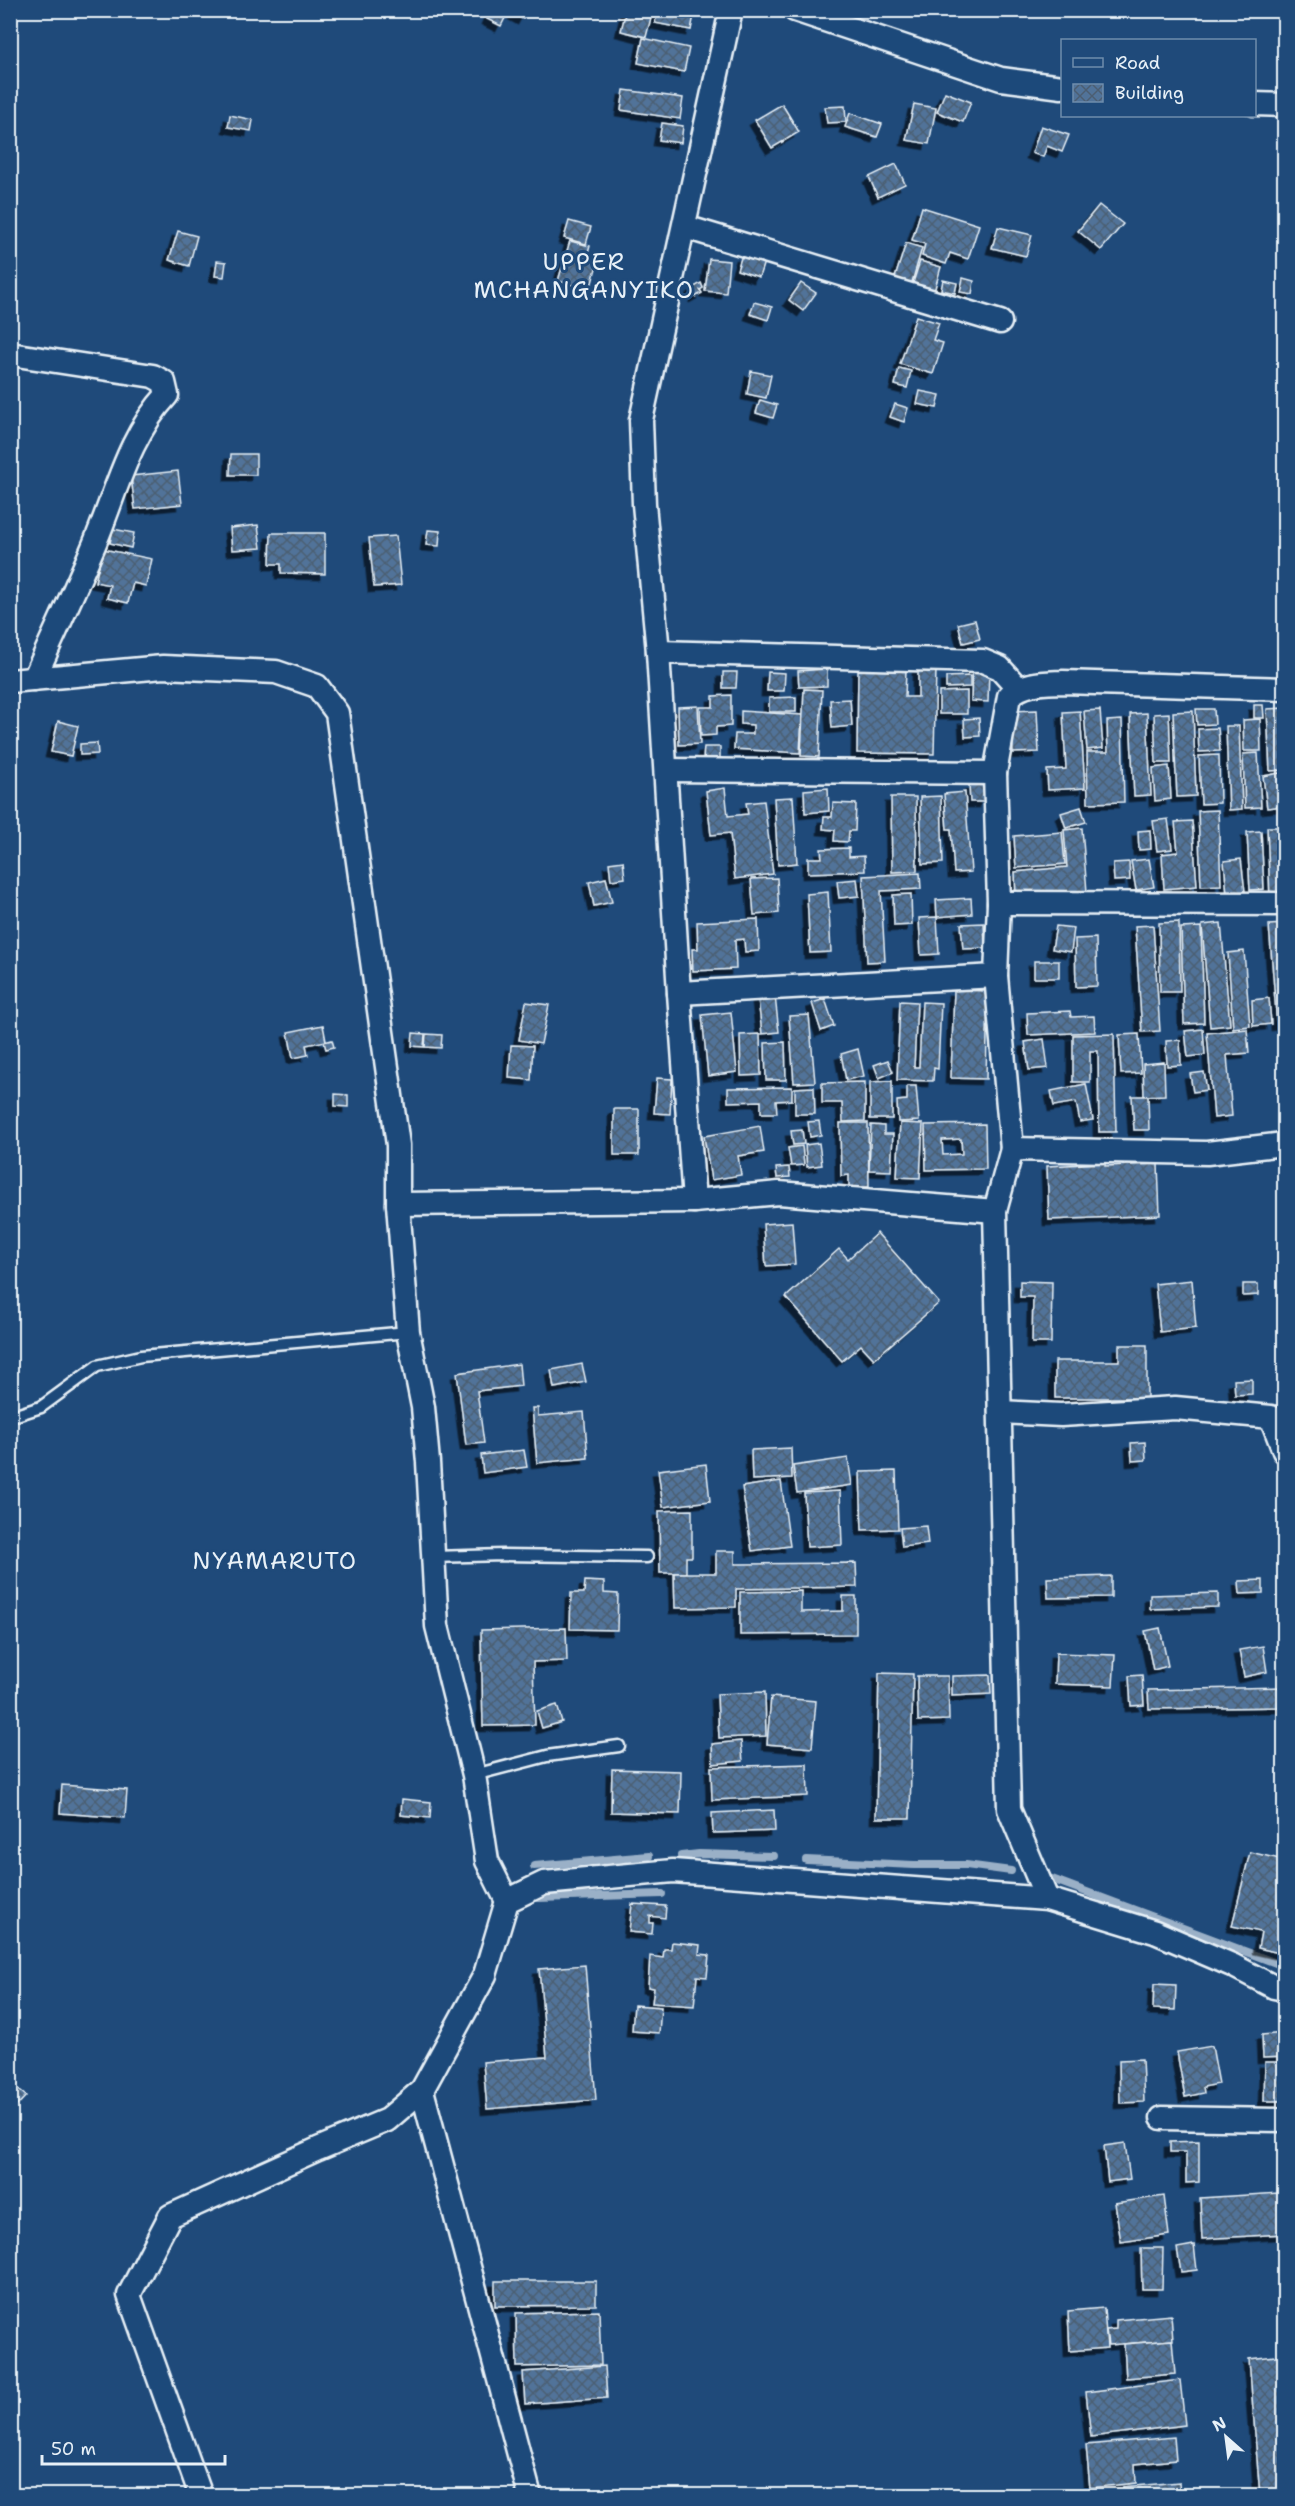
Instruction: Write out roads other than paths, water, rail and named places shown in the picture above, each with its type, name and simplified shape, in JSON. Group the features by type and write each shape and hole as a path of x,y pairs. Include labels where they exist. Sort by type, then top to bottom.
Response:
{"street":[{"path":"694,1201 679,993 667,770 644,504 641,420 731,10"},
{"path":"795,10 1000,79 1061,87"},
{"path":"1256,104 1284,105"},
{"path":"685,227 1000,322"},
{"path":"10,354 153,375 164,382 167,395 151,412 120,471 94,543 34,679"},
{"path":"658,652 983,661 1000,668 1018,688"},
{"path":"10,681 163,667 276,672 317,686 337,713 398,1145 398,1204 408,1332 424,1418 437,1626 474,1775 487,1861 507,1901 485,1974 422,2090 387,2120 170,2216 129,2295 201,2496"},
{"path":"1047,1899 1009,1809 995,1211 1012,1149 996,976 999,903 995,773 1009,696 1018,688 1031,684 1063,682 1284,689"},
{"path":"667,770 995,773"},
{"path":"999,903 1284,904"},
{"path":"679,993 996,976"},
{"path":"1012,1149 1207,1153 1284,1144"},
{"path":"398,1204 694,1201 779,1193 995,1211"},
{"path":"999,1412 1061,1415 1175,1408 1277,1419 1284,1451"},
{"path":"507,1901 544,1883 673,1871 1047,1899 1155,1932 1232,1965 1274,1987 1284,1989"},
{"path":"422,2090 530,2496"},
{"path":"1162,2118 1284,2120"}],"lane":[{"path":"10,1417 41,1407 97,1366 141,1356 408,1332"},
{"path":"433,1557 514,1555 647,1557"},
{"path":"474,1775 547,1756 619,1746"}],"waterway":[{"path":"681,1856 699,1854 774,1856"},
{"path":"534,1866 649,1856"},
{"path":"806,1860 966,1865 1011,1871"},
{"path":"1052,1879 1284,1966"},
{"path":"539,1898 662,1894"}],"district":[{"name":"UPPER MCHANGANYIKO","path":"584,276"},
{"name":"NYAMARUTO","path":"275,1561"}]}
